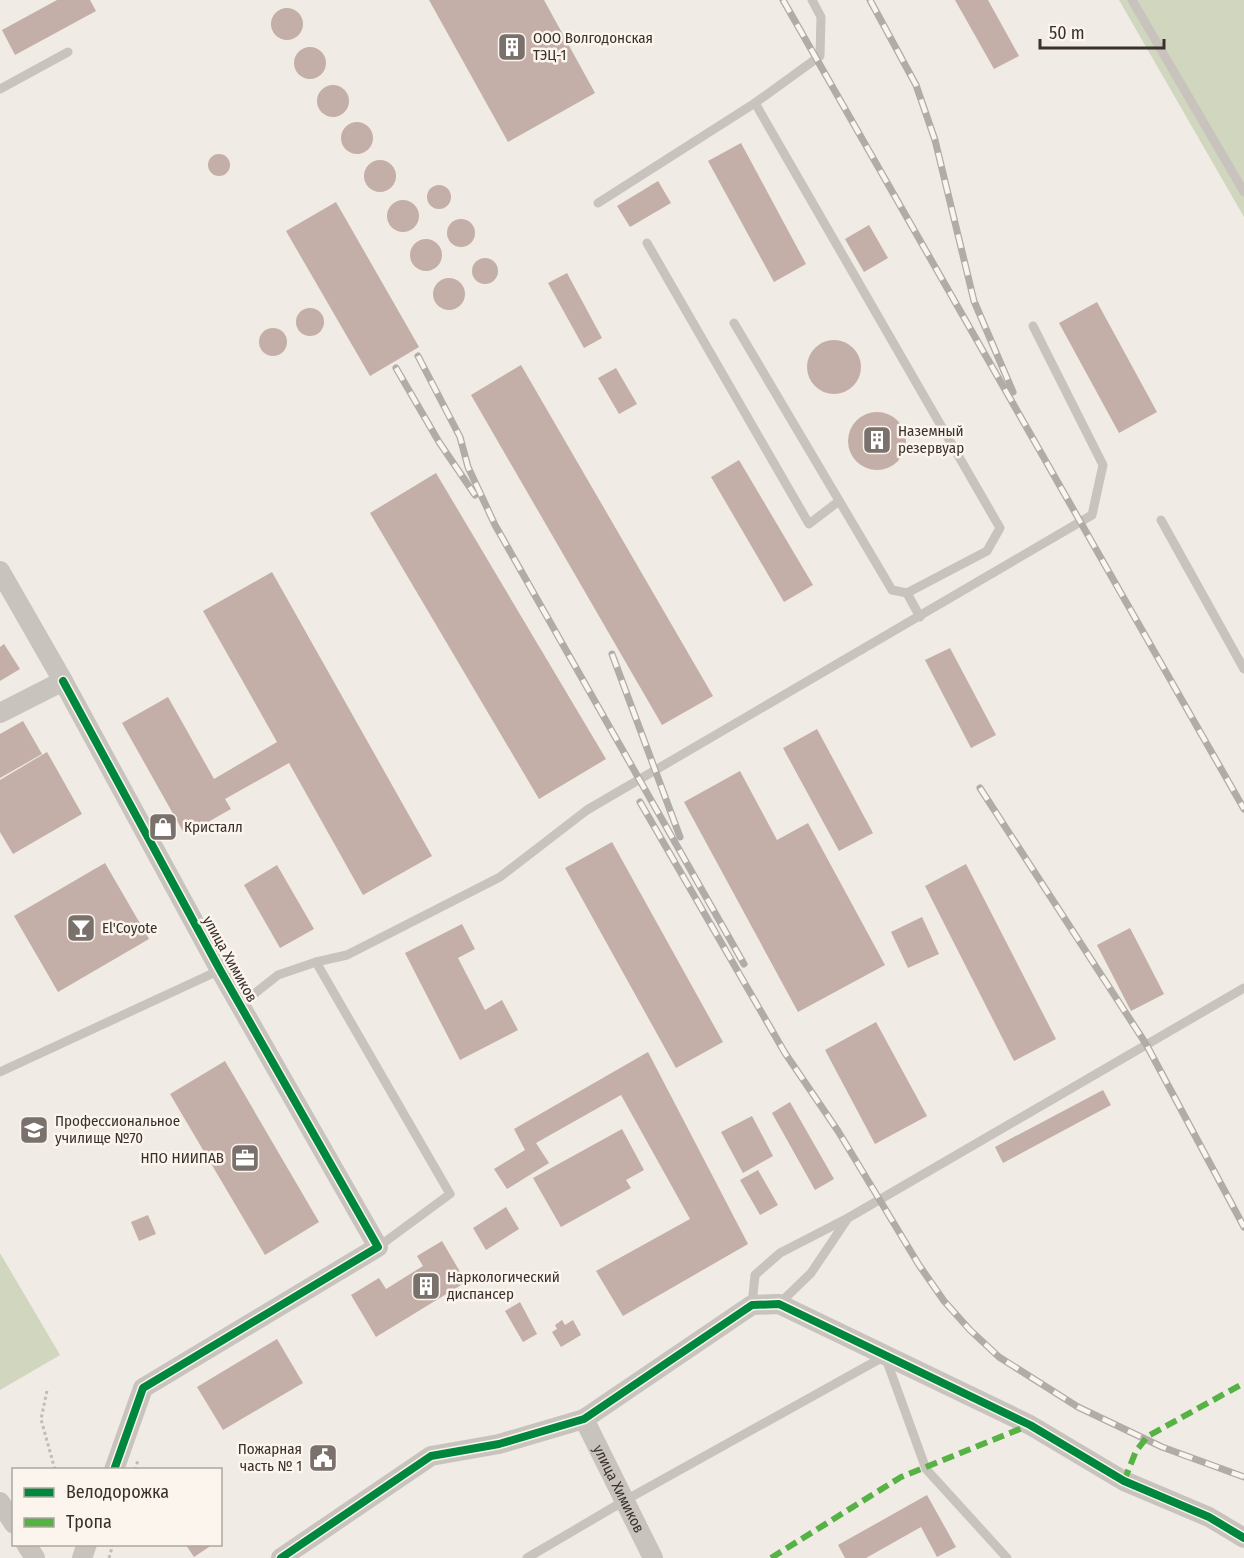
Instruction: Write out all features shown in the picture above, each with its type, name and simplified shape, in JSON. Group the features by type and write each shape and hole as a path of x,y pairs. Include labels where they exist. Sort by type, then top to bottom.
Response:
{"street":[{"name":"улица Химиков","path":"0,571 63,681 220,970 378,1247"},
{"path":"0,713 63,681"},
{"path":"115,1468 143,1388 378,1247"},
{"path":"281,1558 431,1456 499,1444 584,1419 753,1305 779,1304 1030,1425 1124,1481 1209,1517 1244,1538"},
{"name":"улица Химиков","path":"584,1419 653,1558"},
{"path":"0,1502 12,1521"}],"lane":[{"path":"598,203 755,103 820,56 822,17 812,0"},
{"path":"1132,0 1244,192"},
{"path":"0,89 68,52"},
{"path":"734,323 892,590 907,593 987,551 1000,528 755,103"},
{"path":"647,243 809,524 839,501"},
{"path":"240,1005 278,975 316,962 347,955 500,877 587,810 1092,515 1103,465 1033,326"},
{"path":"1161,520 1244,669"},
{"path":"907,593 920,617"},
{"path":"316,962 450,1194 378,1247"},
{"path":"0,1072 220,970"},
{"path":"753,1305 755,1275 780,1253 848,1218 1244,988"},
{"path":"779,1304 811,1273 848,1218"},
{"path":"527,1558 624,1501 885,1356 926,1469 1007,1558"}],"path":[{"path":"47,1391 40,1419 54,1468"}],"green space":[{"path":"1119,0 1244,0 1244,217"},
{"path":"0,1253 60,1355 0,1390"}],"building":[{"path":"57,0 90,0 96,11 15,55 2,30"},
{"name":"ООО Волгодонская ТЭЦ-1","path":"429,0 544,0 595,93 508,142"},
{"path":"955,0 988,0 1019,56 994,69"},
{"path":"287,8 298,13 303,24 298,35 287,40 276,35 271,24 276,13"},
{"path":"310,47 321,52 326,63 321,74 310,79 299,74 294,63 299,52"},
{"path":"333,85 344,90 349,101 344,112 333,117 322,112 317,101 322,90"},
{"path":"357,122 368,127 373,138 368,149 357,154 346,149 341,138 346,127"},
{"path":"741,143 806,264 774,282 708,161"},
{"path":"215,154 223,154 230,161 230,169 223,176 215,176 208,169 208,161"},
{"path":"380,160 391,165 396,176 391,187 380,192 369,187 364,176 369,165"},
{"path":"658,181 671,203 630,227 617,206"},
{"path":"439,185 448,188 451,197 448,206 439,209 430,206 427,197 430,188"},
{"path":"403,200 414,205 419,216 414,227 403,232 392,227 387,216 392,205"},
{"path":"336,202 419,347 370,376 286,231"},
{"path":"461,219 471,223 475,233 471,243 461,247 451,243 447,233 451,223"},
{"path":"869,225 888,258 864,272 845,239"},
{"path":"426,239 437,244 442,255 437,266 426,271 415,266 410,255 415,244"},
{"path":"485,258 494,262 498,271 494,280 485,284 476,280 472,271 476,262"},
{"path":"567,273 602,338 584,348 548,283"},
{"path":"449,278 460,283 465,294 460,305 449,310 438,305 433,294 438,283"},
{"path":"1097,302 1157,412 1119,433 1059,323"},
{"path":"310,308 320,312 324,322 320,332 310,336 300,332 296,322 300,312"},
{"path":"273,328 283,332 287,342 283,352 273,356 263,352 259,342 263,332"},
{"path":"829,340 839,340 849,344 857,352 861,367 857,382 849,390 839,394 829,394 819,390 811,382 807,372 807,362 811,352 819,344"},
{"path":"521,365 713,696 662,725 471,395"},
{"path":"616,368 637,404 619,414 598,378"},
{"name":"Наземный резервуар","path":"871,412 883,412 898,420 906,435 906,447 898,462 883,470 871,470 856,462 848,447 848,435 856,420"},
{"path":"739,460 813,585 784,602 711,477"},
{"path":"436,473 606,759 539,799 370,513"},
{"path":"272,572 432,856 363,895 289,763 225,799 231,809 185,835 122,723 168,697 214,779 277,742 203,611"},
{"path":"4,644 20,669 0,681 0,647"},
{"path":"950,648 996,735 971,748 925,660"},
{"path":"23,721 42,754 0,778 0,734"},
{"path":"817,729 873,833 839,851 783,748"},
{"path":"47,752 82,814 13,854 0,832 0,780"},
{"path":"740,771 777,840 808,823 885,965 798,1012 684,802"},
{"path":"612,842 723,1042 676,1068 565,868"},
{"name":"El'Coyote","path":"105,863 149,939 58,992 14,916"},
{"path":"966,864 1056,1039 1014,1061 925,886"},
{"path":"277,865 314,929 280,948 244,885"},
{"path":"922,917 939,954 908,968 891,932"},
{"path":"462,924 475,949 458,958 485,1010 502,1000 518,1030 460,1060 405,953"},
{"path":"1130,928 1164,994 1131,1011 1097,945"},
{"path":"876,1022 927,1116 875,1144 825,1050"},
{"path":"648,1052 748,1244 623,1316 596,1271 690,1219 621,1095 536,1143 549,1163 507,1189 494,1169 525,1150 514,1129"},
{"name":"НПО НИИПАВ","path":"225,1061 319,1222 265,1255 170,1094"},
{"path":"1103,1090 1111,1105 1003,1163 995,1147"},
{"path":"790,1102 834,1179 815,1190 772,1113"},
{"path":"752,1116 773,1156 743,1173 721,1132"},
{"path":"622,1129 644,1170 626,1180 631,1188 561,1227 533,1178"},
{"path":"758,1170 778,1205 760,1215 740,1180"},
{"path":"506,1207 519,1229 486,1250 473,1228"},
{"path":"148,1215 156,1234 139,1241 131,1222"},
{"name":"Наркологический диспансер","path":"442,1241 466,1282 376,1337 351,1295 379,1278 386,1289 423,1266 417,1256"},
{"path":"520,1302 537,1334 523,1342 505,1311"},
{"path":"562,1320 565,1325 573,1320 581,1335 561,1347 552,1332 557,1329 555,1325"},
{"path":"277,1339 303,1383 223,1430 197,1387"},
{"path":"927,1495 956,1547 937,1557 921,1527 866,1558 845,1558 838,1545"},
{"path":"187,1546 210,1546 194,1557"}],"railway":[{"path":"783,0 1244,809"},
{"path":"870,0 916,85 935,140 974,301 1013,392"},
{"path":"418,356 460,437 468,467 495,525 744,964"},
{"path":"396,368 439,442 475,495"},
{"path":"612,654 680,837"},
{"path":"980,788 1146,1044 1244,1227"},
{"path":"640,802 785,1053 838,1131 919,1265 944,1301 999,1357 1078,1407 1162,1447 1244,1477"}],"marked path":[{"path":"1124,1481 1136,1451 1148,1436 1244,1383"},
{"path":"771,1558 901,1477 1030,1425"}],"cycle path":[{"path":"63,681 220,970 378,1247 143,1388 115,1468"},
{"path":"281,1558 431,1456 499,1444 584,1419 752,1305 779,1304 1030,1425 1124,1481 1209,1517 1244,1538"}],"place":[{"name":"ООО Волгодонская ТЭЦ-1","path":"512,47"},
{"name":"Наземный резервуар","path":"877,440"},
{"name":"Кристалл","path":"163,827"},
{"name":"El'Coyote","path":"81,928"},
{"name":"Профессиональное училище №70","path":"34,1130"},
{"name":"НПО НИИПАВ","path":"245,1158"},
{"name":"Наркологический диспансер","path":"426,1286"},
{"name":"Пожарная часть № 1","path":"323,1458"}]}
